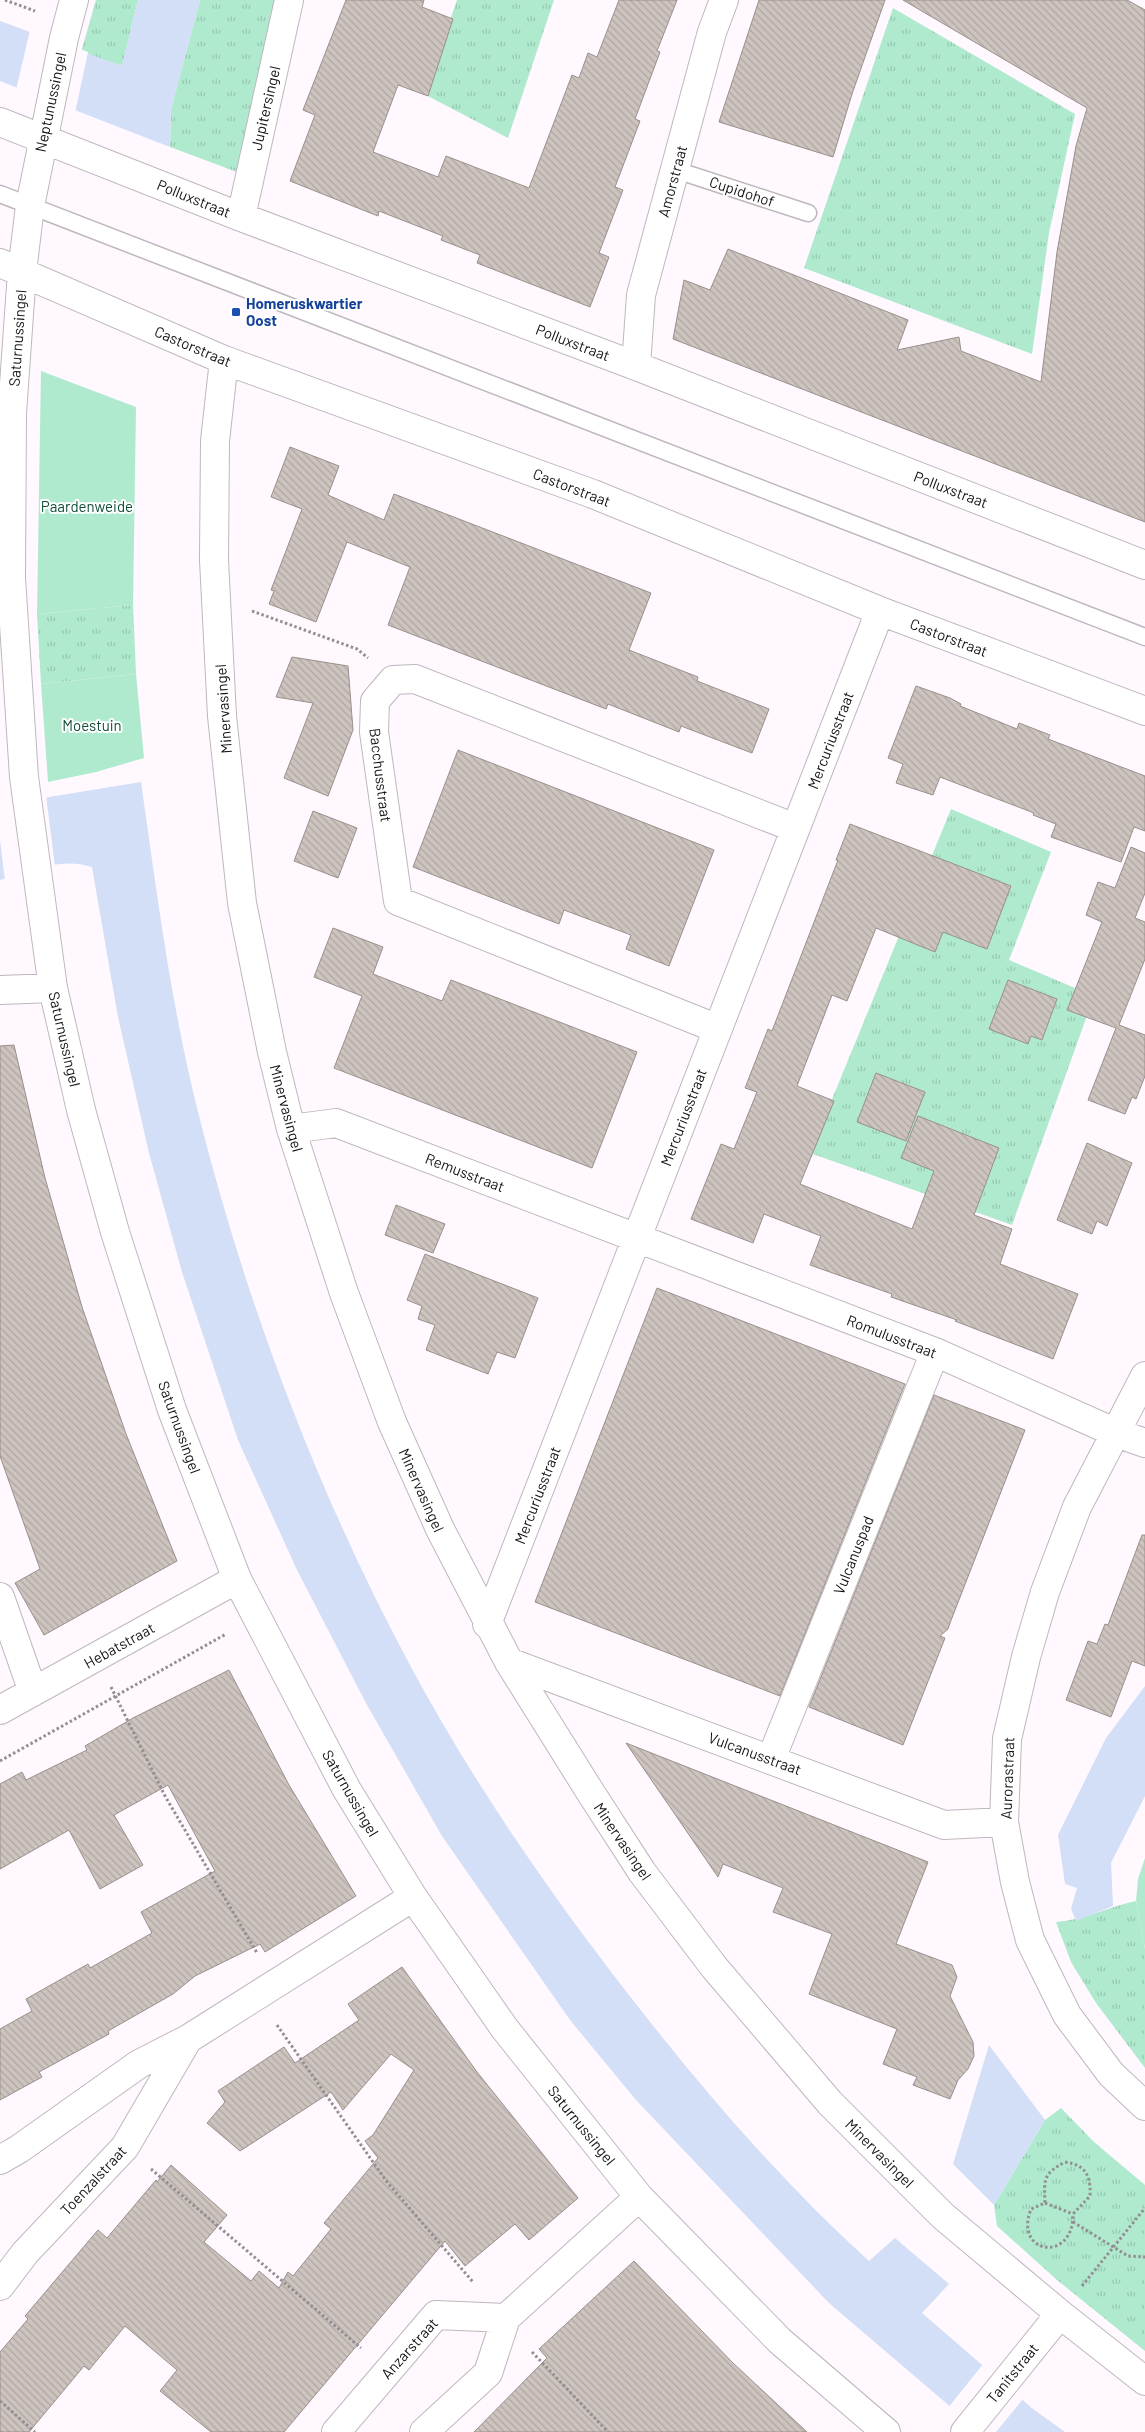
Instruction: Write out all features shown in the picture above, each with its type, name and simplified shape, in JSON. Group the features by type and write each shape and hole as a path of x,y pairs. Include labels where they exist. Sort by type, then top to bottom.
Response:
{"street":[{"name":"Neptunussingel","path":"30,206 42,138 74,0"},
{"name":"Jupitersingel","path":"241,217 289,0"},
{"name":"Amorstraat","path":"636,366 641,296 712,32 724,0"},
{"name":"Polluxstraat","path":"0,122 241,217 636,366 1145,565"},
{"name":"Saturnussingel","path":"30,206 11,268 11,578 24,776 53,988 81,1110 115,1232 172,1410 237,1579 347,1790 413,1897 505,2029 639,2197 780,2341 886,2432"},
{"name":"Castorstraat","path":"11,268 224,360 593,494 880,611 1145,711"},
{"name":"Minervasingel","path":"224,360 215,441 214,560 222,716 242,903 272,1052 291,1129 344,1294 392,1422 440,1529 487,1624 509,1662 642,1872 714,1967 830,2104 943,2216 1060,2314 1145,2381"},
{"name":"Mercuriusstraat","path":"487,1624 880,611"},
{"path":"393,680 415,679 795,828"},
{"name":"Bacchusstraat","path":"393,680 375,701 374,732 398,901 718,1029"},
{"path":"0,990 53,988"},
{"name":"Remusstraat","path":"291,1129 336,1123 636,1238"},
{"name":"Romulusstraat","path":"636,1238 935,1352 1114,1432 1145,1443"},
{"name":"Vulcanuspad","path":"771,1759 935,1352"},
{"name":"Aurorastraat","path":"1145,1376 1114,1432 1077,1508 1045,1592 1026,1657 1006,1739 1004,1822 1015,1882 1030,1940 1067,2015 1111,2074 1145,2106"},
{"name":"Hebatstraat","path":"0,1710 237,1579"},
{"path":"0,1596 32,1692"},
{"name":"Vulcanusstraat","path":"509,1662 944,1825 1004,1822"},
{"name":"Toenzalstraat","path":"0,2160 19,2149 139,2064 188,2039 413,1897"},
{"name":"Toenzalstraat","path":"0,2286 25,2253 125,2147 188,2039"},
{"path":"424,2432 488,2373 506,2318 639,2197"},
{"name":"Tanitstraat","path":"965,2432 1060,2314"},
{"name":"Anzarstraat","path":"336,2432 436,2315 506,2318"}],"lane":[{"name":"Cupidohof","path":"676,170 808,213"},
{"path":"0,194 1145,637"}],"path":[{"path":"216,599 357,649 393,680"},
{"path":"0,1761 257,1616"},
{"path":"95,1658 266,1990 387,2182 506,2318 533,2353 608,2432"},
{"path":"125,2147 388,2371"},
{"path":"1045,2203 1044,2181 1051,2170 1065,2162 1076,2164 1091,2181 1090,2196 1073,2214 1073,2222 1065,2241 1055,2248 1040,2247 1032,2240 1027,2230 1028,2217 1031,2210 1045,2203 1073,2214"},
{"path":"1060,2314 1145,2208"},
{"path":"1073,2222 1128,2256 1145,2258"},
{"path":"0,2401 35,2432"}],"green space":[{"path":"96,0 138,0 122,66 81,52"},
{"path":"200,0 276,0 267,32 237,172 170,147 171,109"},
{"path":"457,0 554,0 508,138 424,94"},
{"path":"893,8 1075,114 1049,233 1032,354 804,268"},
{"name":"Paardenweide","path":"41,371 136,407 133,605 37,614"},
{"path":"133,605 136,674 41,684 37,614"},
{"name":"Moestuin","path":"136,674 144,758 96,772 48,782 41,684"},
{"path":"951,809 1051,852 1009,960 1094,996 1012,1225 810,1153"},
{"path":"1145,1858 1145,1949 1136,1901 1138,1879"},
{"path":"1136,1901 1145,1949 1145,2068 1096,2003 1071,1962 1056,1922 1076,1919"},
{"path":"1061,2108 1094,2142 1145,2185 1145,2351 1057,2280 997,2226 994,2205 1045,2120"}],"water":[{"path":"138,0 200,0 171,109 170,147 0,81 0,21 122,66"},
{"path":"141,782 180,1033 199,1116 239,1258 288,1398 316,1467 345,1535 411,1667 461,1755 545,1882 636,2004 718,2105 806,2201 869,2261 895,2238 949,2284 922,2313 1033,2409 1065,2432 980,2432 829,2303 636,2100 570,2020 442,1836 367,1705 297,1570 238,1440 182,1272 149,1153 118,1017 92,867 80,864 57,864 0,880 0,790 43,798"},
{"path":"1145,1686 1145,1796 1111,1863 1113,1906 1076,1921 1071,1909 1077,1888 1065,1884 1058,1835 1106,1738"},
{"path":"989,2045 1045,2120 994,2205 953,2164"}],"pier":[{"path":"30,30 88,52 75,113 16,90"},
{"path":"39,776 46,795 55,867 5,881 0,840 0,787"},
{"path":"984,2363 1024,2398 996,2432 976,2432 947,2409"}],"building":[{"path":"346,0 424,0 422,7 453,19 428,96 398,85 373,152 438,177 446,156 529,188 572,75 579,78 588,53 597,57 619,0 677,0 657,51 660,52 635,119 640,121 615,187 623,190 599,253 609,257 590,307 477,263 480,255 441,240 443,236 379,211 378,216 290,181 315,115 303,110"},
{"path":"759,0 885,0 852,94 833,157 719,122"},
{"path":"903,0 1127,0 1145,10 1145,522 673,339 684,280 710,290 728,249 908,320 897,350 959,337 961,351 1041,382 1057,252 1076,146 1087,108"},
{"path":"290,447 339,466 328,495 384,520 394,494 651,593 629,650 698,677 697,681 769,709 752,753 681,726 679,732 608,704 606,709 388,625 410,567 347,542 316,622 269,604 274,591 271,590 302,509 271,497"},
{"path":"292,657 348,666 353,730 328,796 284,778 313,703 276,697"},
{"path":"916,686 950,698 961,704 960,706 1017,729 1019,723 1050,735 1048,739 1145,776 1145,831 1134,827 1121,862 1051,837 1056,824 1033,815 1034,813 940,777 933,795 896,783 903,764 888,758"},
{"path":"458,750 714,850 669,966 626,949 631,935 564,910 559,924 413,867"},
{"path":"313,811 357,828 338,878 294,861"},
{"path":"850,824 1011,886 987,949 943,932 935,952 876,928 847,1001 832,995 797,1086 834,1101 800,1184 912,1229 934,1171 901,1158 918,1116 999,1148 974,1215 1012,1229 1000,1264 1078,1294 1053,1359 955,1321 957,1320 891,1297 892,1294 810,1265 821,1236 764,1214 753,1243 691,1219 721,1144 734,1149 757,1092 745,1088 768,1029 772,1031"},
{"path":"1131,847 1145,853 1145,893 1135,918 1145,922 1145,959 1119,1025 1145,1035 1145,1076 1136,1099 1132,1097 1125,1114 1088,1100 1116,1028 1067,1010 1102,922 1086,915 1098,882 1115,888"},
{"path":"333,928 383,947 373,974 442,1001 451,980 637,1052 592,1168 334,1068 362,996 314,977"},
{"path":"1008,980 1057,999 1042,1040 1031,1036 1028,1044 989,1029"},
{"path":"14,1045 45,1178 82,1307 126,1434 177,1561 44,1635 15,1583 40,1569 0,1456 0,1046"},
{"path":"876,1073 925,1092 906,1141 857,1122"},
{"path":"1087,1143 1132,1163 1107,1226 1097,1221 1092,1234 1057,1220"},
{"path":"396,1205 445,1224 433,1253 385,1235"},
{"path":"425,1254 538,1298 515,1358 497,1352 488,1374 426,1350 435,1325 418,1319 422,1306 407,1300"},
{"path":"657,1288 905,1384 780,1696 535,1602"},
{"path":"934,1395 1025,1430 948,1629 940,1636 945,1638 903,1745 809,1707"},
{"path":"1142,1535 1145,1535 1145,1666 1132,1661 1111,1717 1066,1700 1088,1641 1097,1644 1105,1624 1108,1625"},
{"path":"229,1670 289,1785 356,1896 265,1952 260,1944 195,1976 173,1994 108,2031 109,2034 39,2072 42,2077 0,2100 0,2029 32,2011 26,1999 88,1964 90,1968 152,1933 141,1912 215,1871 168,1785 114,1815 143,1865 100,1889 69,1830 0,1869 0,1784 22,1772 26,1780 87,1750 85,1746 133,1718"},
{"path":"626,1743 928,1862 896,1944 952,1965 957,1977 950,1996 973,2042 974,2056 968,2069 958,2080 950,2099 913,2085 917,2077 883,2064 897,2029 809,1994 832,1934 773,1912 783,1888 723,1864 718,1877"},
{"path":"402,1967 477,2072 578,2198 529,2240 515,2224 465,2266 445,2241 284,2432 211,2432 160,2391 177,2370 125,2326 89,2370 84,2366 29,2432 0,2432 0,2352 28,2319 25,2316 98,2230 107,2238 171,2165 227,2215 204,2242 251,2281 259,2271 279,2288 288,2272 293,2276 331,2229 324,2223 378,2158 365,2141 373,2135 414,2070 391,2054 343,2110 331,2092 240,2151 207,2123 225,2102 218,2091 284,2047 295,2063 359,2020 348,2004"},
{"path":"634,2261 733,2363 807,2432 474,2432 547,2358 539,2349"}],"place":[{"name":"Homeruskwartier Oost","path":"236,312"}]}
